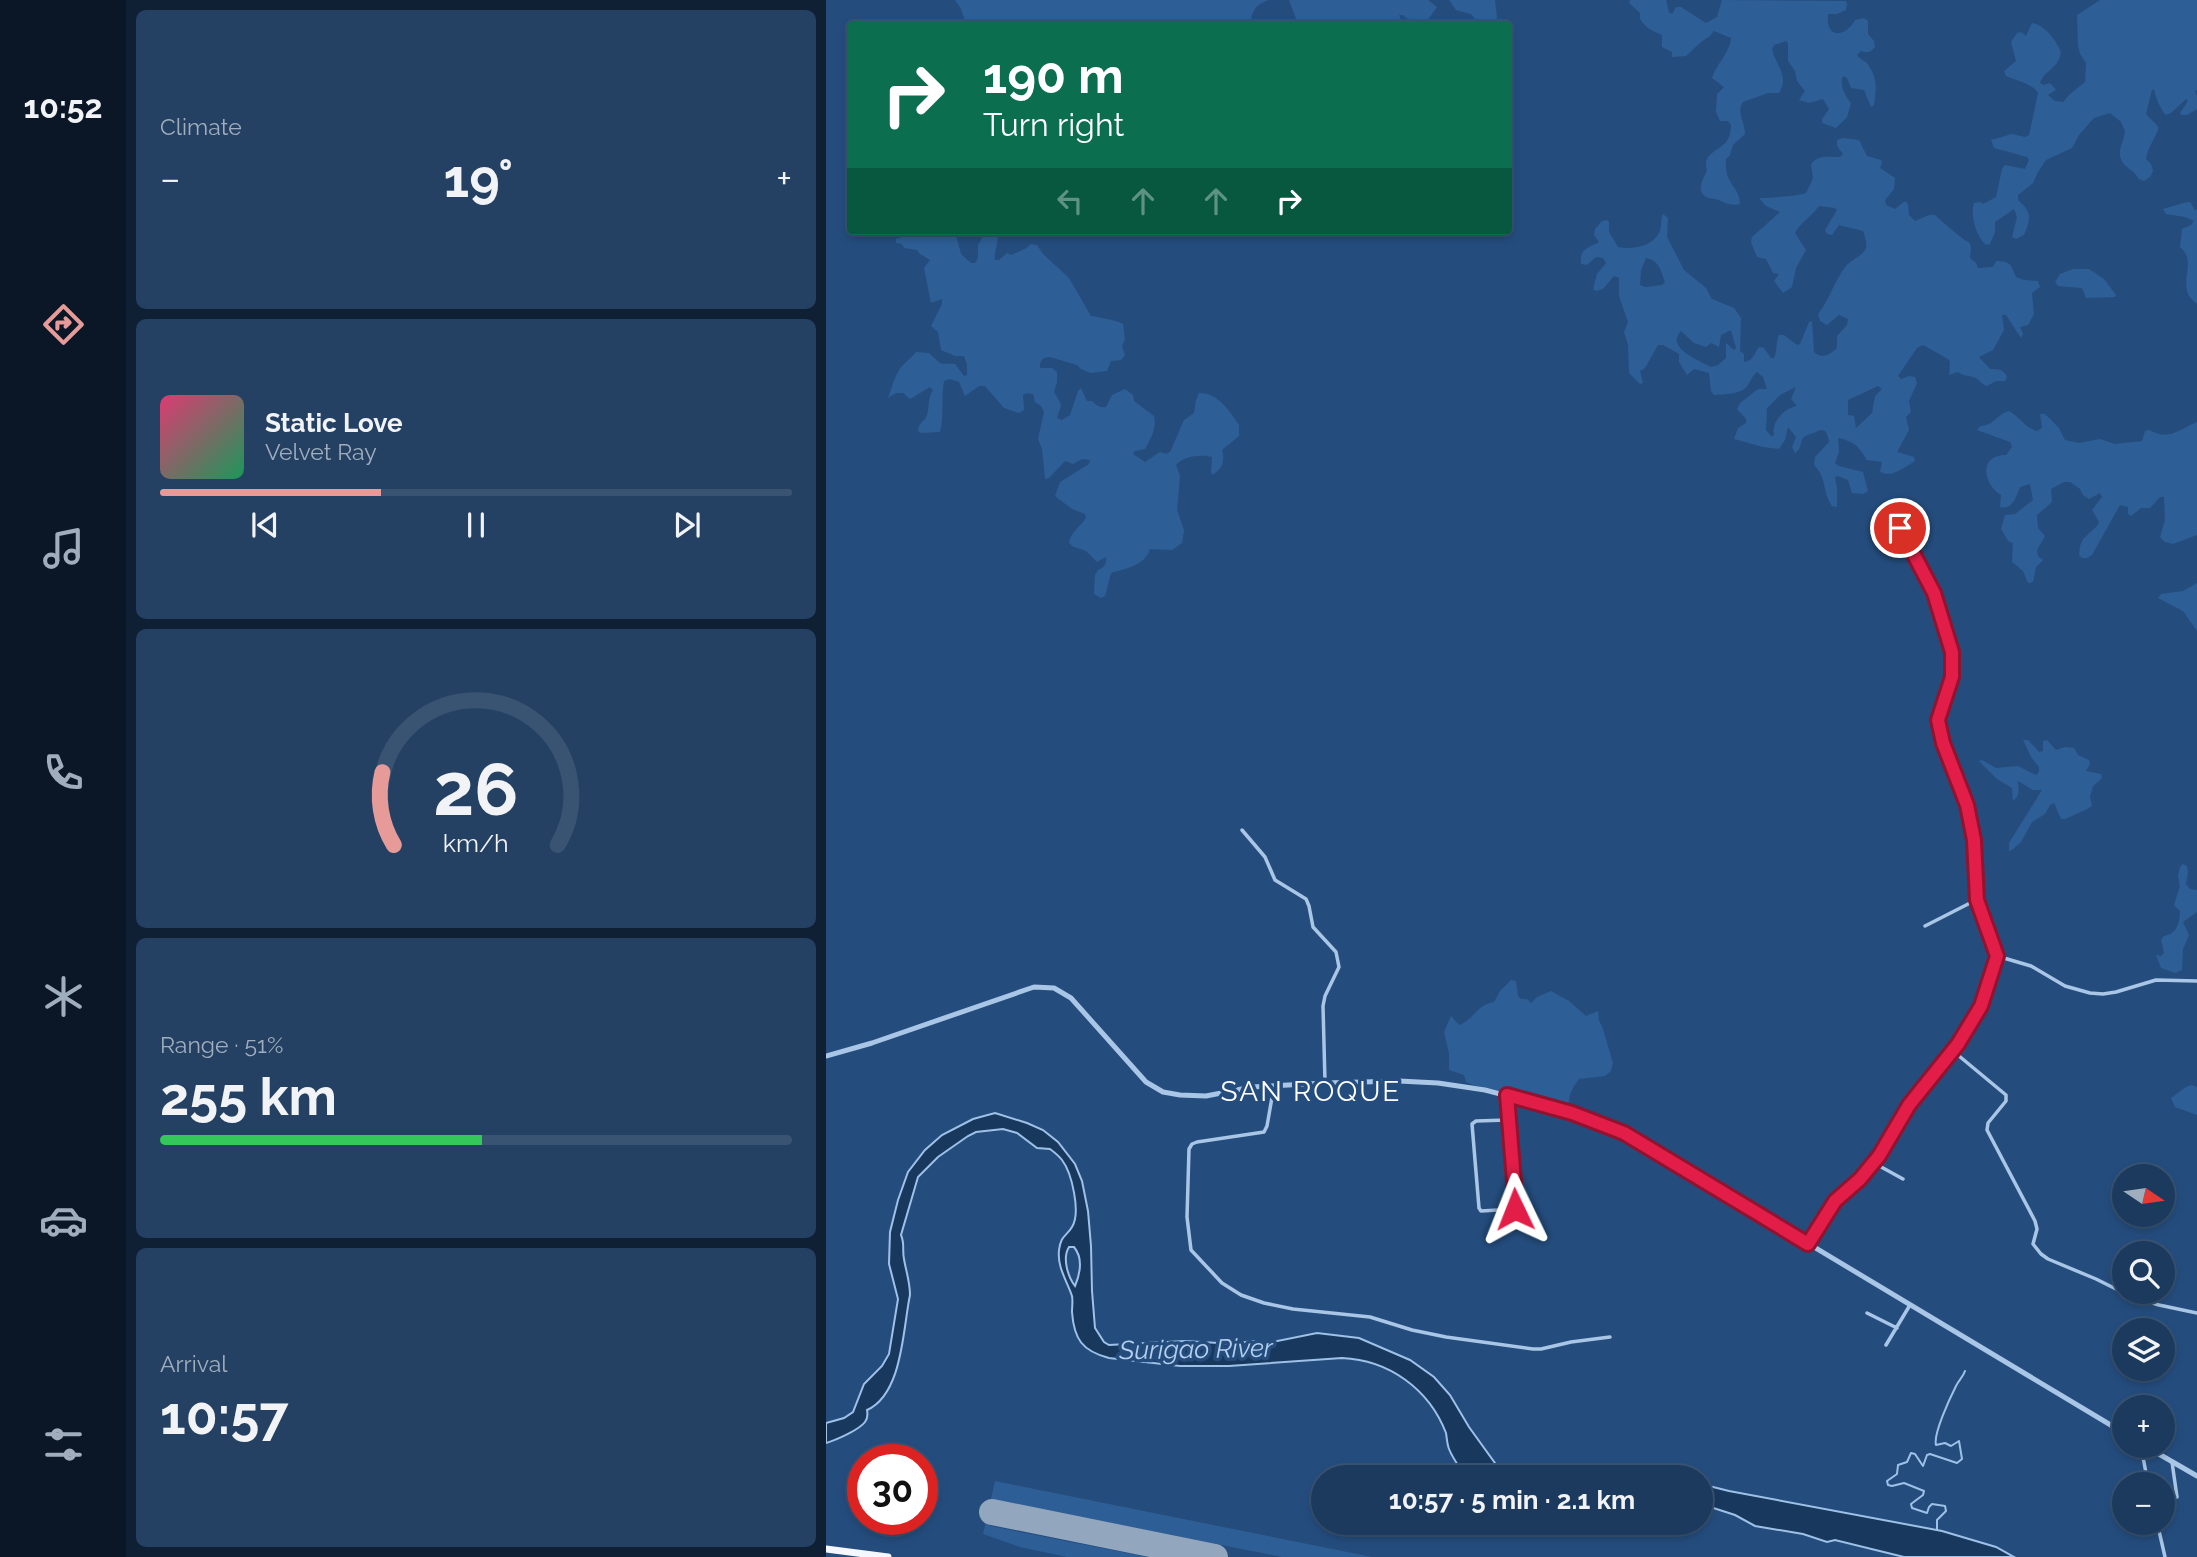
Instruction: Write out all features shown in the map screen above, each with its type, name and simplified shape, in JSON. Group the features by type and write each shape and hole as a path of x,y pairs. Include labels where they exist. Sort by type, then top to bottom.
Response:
{"highway":[{"path":"826,1549 888,1557"}],"street":[{"path":"1808,1244 1835,1201 1874,1163 1909,1105 1952,1051 1981,1006 1997,956 1977,900 1974,840 1967,805 1943,743 1938,720 1952,677 1952,652 1934,593 1902,531 1893,520"},
{"path":"1242,830 1265,857 1275,880 1306,899 1313,927 1333,947 1339,958 1339,967 1322,1006 1325,1083"},
{"path":"1925,926 1977,900"},
{"path":"1997,956 2031,965 2065,986 2090,993 2116,992 2156,980 2197,981"},
{"path":"826,1056 872,1043 1025,990 1045,986 1058,989 1071,998 1146,1082 1163,1093 1206,1096 1252,1087 1418,1082 1455,1085 1507,1095 1572,1113 1624,1133 2112,1426"},
{"path":"1952,1051 2006,1094 2006,1101 1988,1123 1987,1130 2035,1221 2037,1229 2034,1244 2041,1254 2140,1300 2197,1312"},
{"path":"1274,1086 1264,1132 1197,1142 1189,1149 1189,1245 1194,1255 1228,1288 1256,1301 1308,1311 1370,1317 1422,1333 1482,1343 1538,1349 1610,1337"},
{"path":"1507,1095 1516,1207 1481,1211 1472,1124 1476,1121 1507,1120"},
{"path":"1874,1163 1903,1180"},
{"path":"1886,1345 1910,1305"},
{"path":"1867,1313 1896,1328"},
{"path":"2165,1458 2197,1476"},
{"path":"2172,1462 2177,1497"},
{"path":"2160,1535 2165,1557"}],"shaded area":[{"path":"955,0 1269,0 1255,9 1251,19 1253,21 965,21"},
{"path":"1289,0 1428,0 1437,7 1427,21 1415,21 1399,15 1402,21 1297,21"},
{"path":"1449,0 1495,0 1497,18 1494,21 1477,21 1471,14 1456,10"},
{"path":"1630,0 1666,0 1672,14 1676,7 1681,7 1706,23 1717,17 1722,0 1846,1 1846,10 1828,14 1828,22 1833,32 1837,33 1847,30 1855,20 1864,18 1868,21 1868,34 1875,47 1857,55 1868,64 1874,76 1874,105 1871,107 1864,90 1851,88 1847,78 1843,76 1843,90 1851,103 1847,117 1836,128 1822,123 1829,109 1823,99 1809,103 1799,100 1805,91 1788,61 1788,43 1786,41 1774,45 1772,49 1782,75 1782,87 1779,93 1768,93 1743,102 1741,113 1745,134 1733,145 1726,159 1727,175 1737,192 1740,204 1707,198 1701,187 1707,170 1707,159 1726,142 1731,125 1728,121 1720,121 1716,112 1717,94 1724,87 1712,78 1731,38 1714,31 1686,56 1672,57 1672,52 1662,47 1662,35 1645,25 1640,19 1640,13 1629,3"},
{"path":"2100,0 2197,0 2197,109 2182,115 2180,113 2188,101 2186,99 2166,115 2158,103 2154,89 2152,90 2146,114 2158,129 2146,159 2153,171 2144,181 2121,159 2120,149 2125,131 2121,122 2110,113 2094,118 2072,148 2046,160 2033,183 2018,195 2018,200 2029,216 2024,235 2016,239 2012,237 2017,217 2014,209 1995,222 1995,232 1990,244 1986,245 1975,226 1974,203 1983,204 1996,197 2005,165 2025,169 2029,160 2027,157 1994,148 1991,140 2012,134 2025,137 2029,135 2038,93 2028,85 2006,76 2004,71 2016,61 2011,42 2017,33 2021,32 2026,36 2032,23 2050,34 2061,52 2057,62 2040,83 2050,83 2056,90 2048,95 2055,101 2063,102 2085,82 2086,63 2078,45 2077,15"},
{"path":"1837,140 1859,140 1867,156 1881,160 1880,168 1895,178 1894,189 1885,200 1886,205 1895,209 1905,201 1909,215 1915,221 1935,215 1970,243 1970,258 1978,268 1993,267 1996,261 2005,262 2016,277 2038,281 2040,287 2032,293 2034,314 2028,325 2020,327 2023,334 2021,338 2006,315 2002,315 2004,330 1993,350 1979,357 1990,369 2004,372 2007,377 2005,381 1996,381 1987,386 1976,378 1958,372 1949,375 1948,359 1923,345 1917,348 1898,376 1901,379 1915,377 1917,383 1909,401 1911,412 1906,417 1909,430 1897,452 1914,457 1915,461 1889,474 1880,472 1882,462 1867,460 1856,445 1838,438 1839,452 1835,463 1863,472 1868,491 1863,494 1852,493 1848,480 1835,477 1837,507 1829,502 1824,483 1814,464 1815,457 1829,442 1824,431 1820,430 1804,437 1795,453 1792,447 1796,437 1788,427 1785,440 1779,449 1734,439 1738,428 1746,423 1746,419 1737,409 1740,403 1758,389 1767,389 1763,377 1757,372 1741,391 1714,395 1709,373 1694,369 1687,375 1679,362 1679,354 1658,345 1645,368 1640,371 1643,383 1640,384 1629,373 1628,345 1624,332 1628,322 1619,296 1619,278 1614,276 1603,289 1596,291 1593,289 1597,274 1606,263 1603,258 1596,257 1587,265 1581,264 1581,259 1586,249 1599,242 1594,235 1595,229 1602,221 1609,222 1609,232 1618,247 1629,248 1647,244 1657,236 1663,214 1668,218 1667,237 1684,270 1706,288 1712,299 1734,308 1741,318 1740,351 1744,354 1744,362 1751,359 1759,347 1764,348 1771,358 1774,358 1779,335 1784,335 1797,345 1800,344 1809,322 1812,321 1814,352 1820,356 1829,354 1837,348 1837,336 1847,325 1848,319 1839,315 1827,325 1820,321 1818,314 1846,266 1865,251 1863,231 1839,225 1832,235 1827,234 1825,230 1837,210 1819,206 1795,233 1806,250 1796,268 1792,287 1783,293 1774,281 1779,274 1773,273 1766,259 1757,257 1751,242 1752,237 1780,212 1766,206 1759,198 1806,193 1813,178 1811,165 1814,161 1824,157 1840,157 1843,154 1837,146","holes":["1646,258 1650,259 1659,267 1665,282 1662,285 1640,285 1641,270","1731,330 1736,348 1734,350 1726,343 1726,358 1711,367 1686,353 1677,343 1681,331 1694,343 1706,347 1711,343 1719,347 1721,335","1878,386 1882,389 1875,396 1872,413 1856,428 1854,416 1848,415 1848,400","1796,387 1791,399 1797,406 1780,416 1772,437 1766,430 1767,408 1780,395"]},
{"path":"2187,202 2197,209 2197,304 2189,296 2186,283 2187,258 2180,247 2182,229 2194,221 2166,214 2163,209"},
{"path":"908,235 956,235 961,254 971,263 975,263 978,258 978,245 984,235 997,235 995,260 1007,253 1011,255 1025,249 1031,244 1037,245 1069,278 1091,316 1123,324 1125,339 1122,346 1125,355 1121,360 1111,361 1107,371 1090,373 1077,365 1050,357 1041,361 1040,368 1052,368 1057,372 1054,392 1061,405 1057,418 1062,420 1070,415 1081,388 1087,401 1104,407 1112,395 1125,389 1133,395 1134,401 1154,416 1154,429 1145,449 1133,454 1145,462 1160,452 1170,452 1184,420 1194,413 1199,393 1218,399 1239,425 1239,436 1222,450 1222,464 1212,475 1212,457 1192,457 1176,465 1180,476 1177,510 1184,530 1182,543 1172,550 1150,549 1148,555 1139,563 1111,573 1105,596 1101,598 1094,594 1095,575 1105,565 1106,557 1097,562 1086,551 1072,546 1070,538 1086,518 1085,514 1072,509 1055,496 1060,482 1089,464 1090,460 1082,459 1073,464 1065,461 1045,479 1042,449 1038,439 1044,412 1035,402 1033,394 1023,395 1024,410 1019,413 1004,408 985,386 979,386 965,396 959,382 949,379 944,381 940,432 918,431 927,415 933,390 930,387 910,399 903,393 896,393 888,398 903,365 916,352 929,353 941,363 955,364 964,376 967,375 967,365 964,356 955,356 941,350 938,332 931,326 942,299 931,303 924,268 930,260 917,250 904,248 902,244 896,243 896,239"},
{"path":"2073,269 2089,269 2104,279 2115,297 2086,298 2082,288 2058,286 2055,282 2060,274"},
{"path":"2009,411 2037,431 2042,428 2040,414 2045,414 2059,428 2065,440 2079,443 2100,439 2115,444 2142,441 2145,431 2168,434 2197,422 2197,535 2173,544 2160,537 2165,520 2164,497 2160,497 2150,508 2141,508 2131,516 2128,514 2128,507 2120,505 2092,555 2082,558 2079,555 2080,546 2099,522 2092,510 2102,497 2100,493 2089,499 2070,482 2064,482 2051,489 2052,502 2037,515 2038,528 2045,536 2037,550 2038,556 2043,560 2036,567 2033,582 2028,583 2023,571 2012,562 2013,543 2008,541 2001,529 2005,515 2015,514 2033,500 2030,484 2020,487 2011,505 2000,507 2001,495 1987,478 1987,465 1997,456 2006,455 2012,447 2010,442 1977,430"},
{"path":"2197,583 2197,631 2183,611 2158,598 2161,594 2183,591"},
{"path":"2023,740 2028,740 2039,752 2043,751 2043,741 2047,740 2056,750 2074,748 2078,755 2089,760 2086,771 2101,774 2102,778 2093,786 2090,797 2092,806 2061,819 2054,803 2050,805 2045,814 2032,822 2021,842 2009,851 2009,843 2042,790 2033,790 2018,781 2018,794 2013,801 2012,788 1997,779 1979,761 1996,768 2018,766 2036,775 2039,767"},
{"path":"2183,864 2187,866 2188,872 2186,884 2190,889 2197,890 2197,912 2183,922 2189,935 2183,949 2182,970 2175,973 2161,968 2156,955 2161,956 2164,953 2161,940 2175,930 2178,923 2180,911 2174,905 2180,886 2178,876"},
{"path":"1511,980 1516,981 1518,996 1531,1003 1551,991 1569,1001 1586,1016 1598,1011 1613,1063 1611,1071 1605,1076 1579,1079 1571,1091 1569,1106 1473,1085 1466,1082 1464,1075 1449,1070 1449,1053 1444,1032 1451,1016 1459,1025 1464,1022 1483,1006 1494,1002"},
{"path":"2192,1085 2197,1087 2197,1115 2175,1107 2171,1098"},
{"path":"995,1481 1372,1557 1282,1557 995,1500 990,1526 1147,1557 1067,1557 1020,1547 983,1534"}],"water":[{"name":"Surigao River","path":"995,1113 1043,1130 1058,1142 1075,1164 1082,1181 1088,1211 1095,1328 1109,1345 1185,1341 1268,1343 1317,1333 1359,1338 1410,1360 1434,1377 1450,1395 1496,1465 1458,1465 1451,1453 1439,1417 1429,1403 1405,1380 1376,1364 1342,1358 1229,1366 1180,1366 1109,1358 1092,1352 1077,1337 1072,1296 1059,1256 1061,1241 1072,1227 1076,1212 1066,1166 1050,1149 1037,1148 1017,1133 1003,1129 976,1132 968,1136 938,1157 918,1177 901,1235 910,1295 895,1375 879,1402 867,1410 867,1418 862,1425 826,1443 826,1423 844,1418 853,1412 864,1384 882,1366 889,1354 898,1299 889,1264 890,1232 908,1172 925,1150 942,1135 973,1119","holes":["1069,1247 1074,1247 1080,1266 1075,1286 1066,1262"]},
{"path":"1713,1487 1942,1531 1996,1547 2014,1557 1904,1557 1835,1540 1827,1542 1803,1534 1755,1526 1735,1515 1713,1508"}],"waterway":[{"path":"1937,1530 1937,1520 1946,1511 1945,1506 1932,1504 1927,1513 1912,1508 1911,1504 1923,1495 1924,1491 1904,1483 1888,1485 1887,1481 1897,1474 1898,1465 1907,1462 1911,1453 1915,1454 1923,1466 1930,1454 1957,1463 1962,1459 1959,1441 1951,1446 1945,1443 1936,1445 1936,1440 1946,1407 1965,1371"}],"runway":[{"path":"992,1512 1215,1557"}],"district":[{"name":"SAN ROQUE","path":"1311,1091"}],"route":[{"path":"1515,1209 1507,1095 1600,1122 1624,1133 1808,1244 1835,1201 1860,1179 1879,1156 1909,1105 1952,1051 1981,1006 1997,956 1977,900 1974,840 1967,805 1943,743 1938,720 1952,677 1952,652 1934,593 1900,528"}]}
